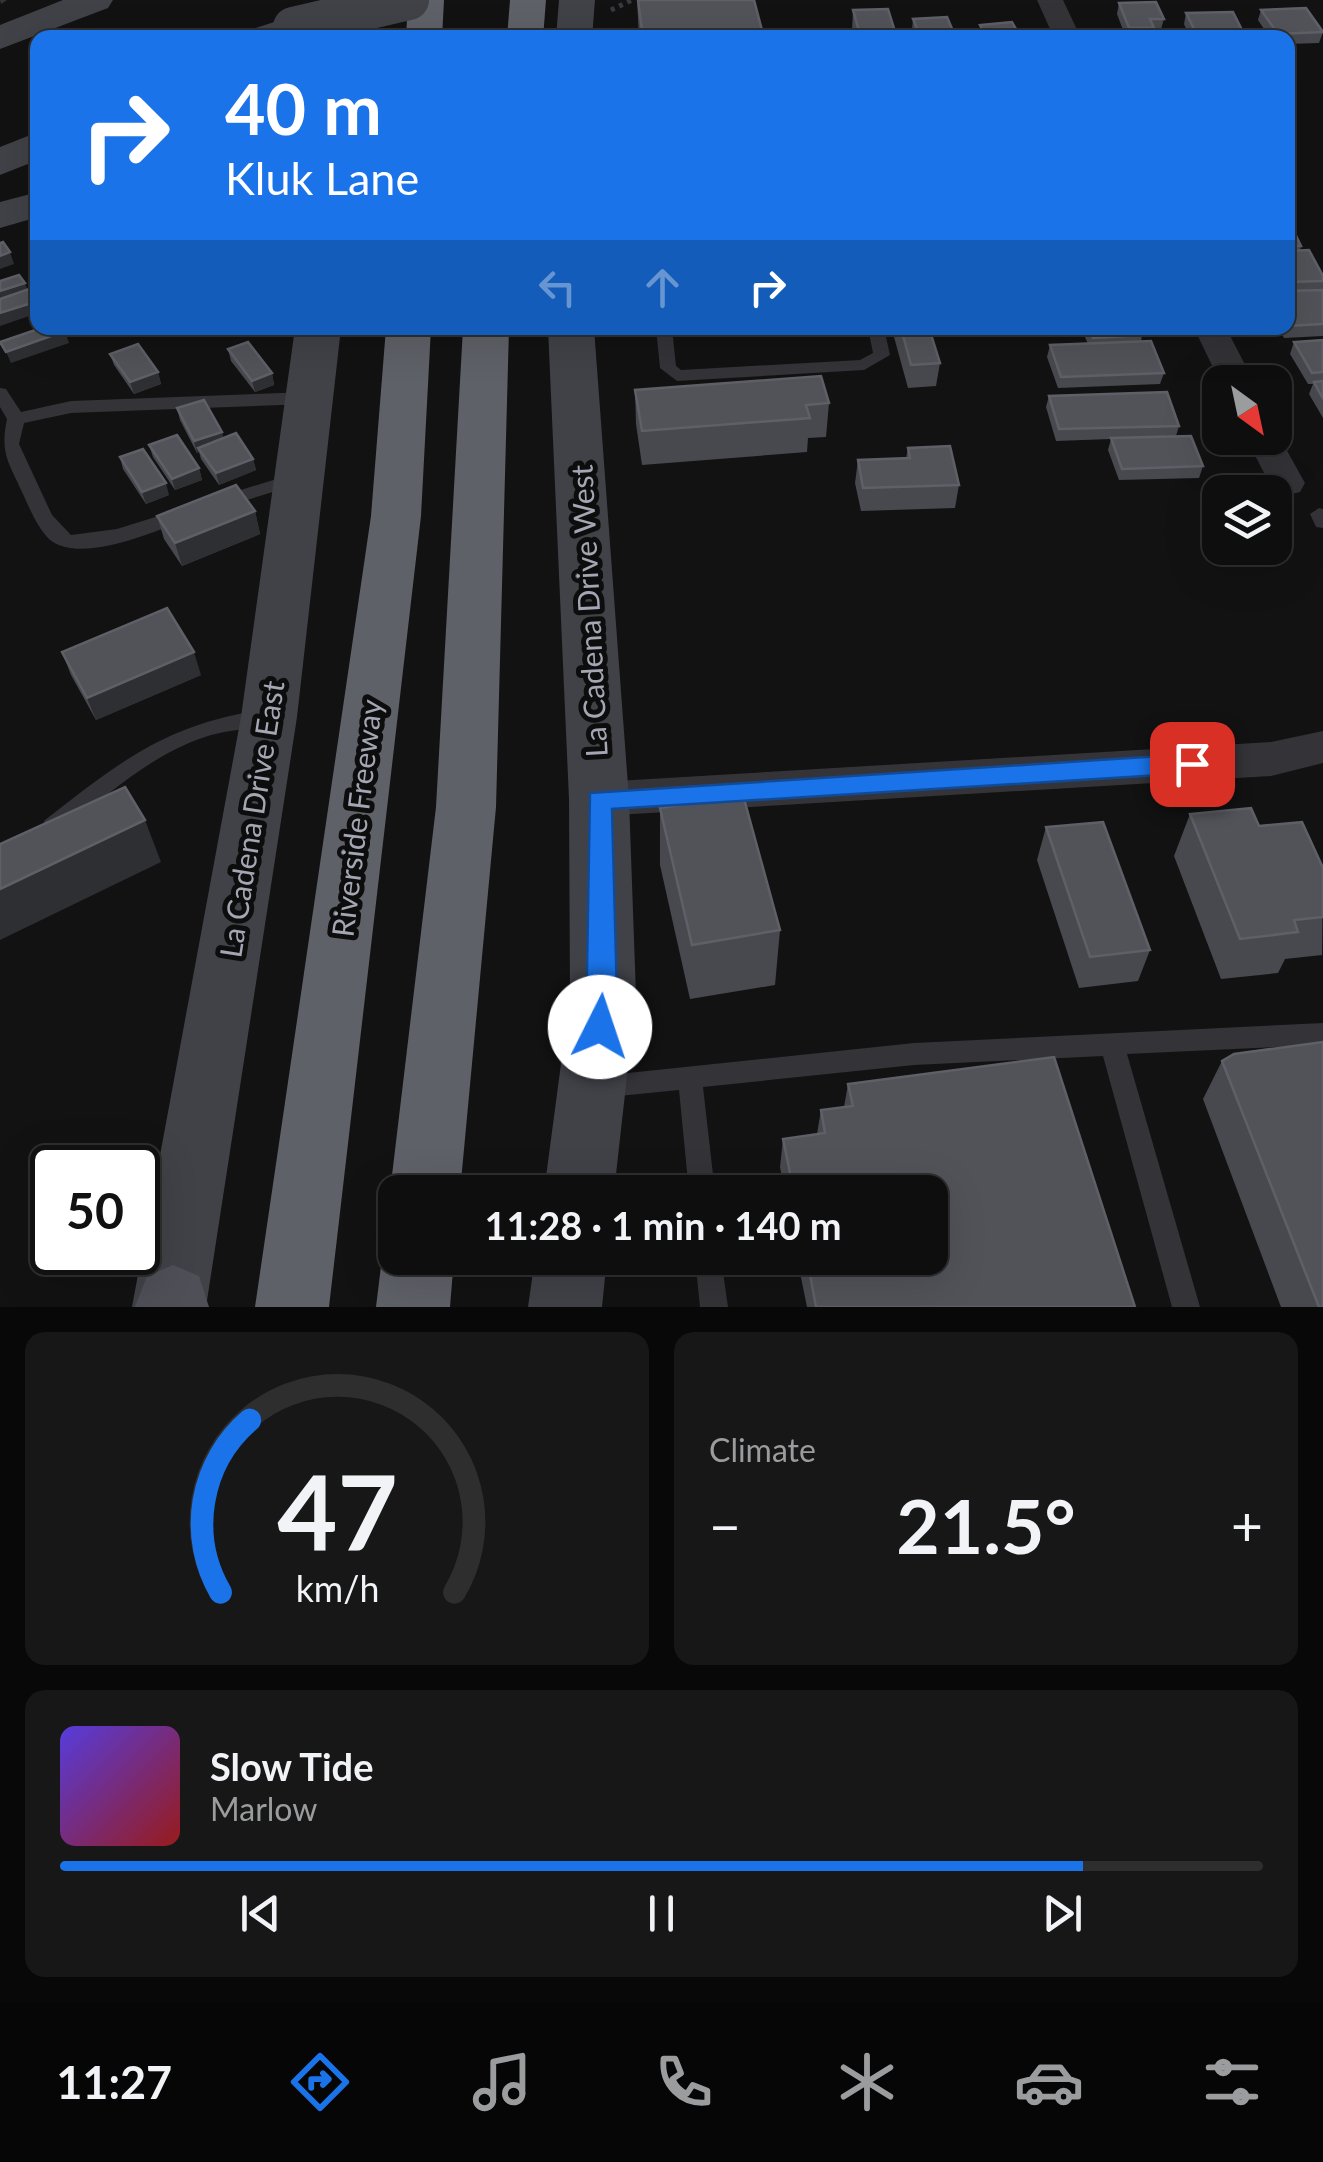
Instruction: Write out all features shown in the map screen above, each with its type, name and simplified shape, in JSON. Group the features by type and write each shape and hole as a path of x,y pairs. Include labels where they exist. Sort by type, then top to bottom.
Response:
{"highway":[{"path":"424,30 426,0"},
{"path":"526,30 528,0"},
{"name":"Riverside Freeway","path":"292,1307 396,516 408,335"},
{"path":"427,1175 466,807 486,335"},
{"path":"412,1307 416,1275"}],"main road":[{"path":"0,38 96,0"},
{"path":"355,30 358,0"},
{"path":"286,30 409,0"},
{"path":"575,30 577,0"},
{"path":"0,138 30,133"},
{"path":"0,163 30,148"},
{"path":"0,215 30,206"},
{"name":"La Cadena Drive East","path":"171,1305 269,716 317,335"},
{"name":"La Cadena Drive West","path":"571,335 599,800 604,996 581,1175"},
{"path":"565,1307 570,1275"}],"street":[{"path":"1050,0 1064,30"},
{"path":"1214,335 1229,365"},
{"path":"599,800 1271,759 1323,747"}],"lane":[{"path":"665,335 668,368 677,376 864,365 882,354 878,335"},
{"path":"0,393 16,419 10,444 57,536 72,544 92,543 300,478"},
{"path":"16,419 71,407 309,398"},
{"path":"29,844 180,735 212,723 269,716"},
{"path":"592,1088 914,1054 1323,1034"},
{"path":"1112,1044 1186,1307"},
{"path":"690,1078 700,1175"},
{"path":"710,1275 714,1307"}],"path":[{"path":"618,9 632,0"}],"building":[{"path":"638,0 754,0 762,30 642,30"},
{"path":"1156,2 1164,19 1150,19 1154,28 1129,28 1119,3"},
{"path":"1306,8 1323,32 1275,30 1261,10"},
{"path":"888,9 895,30 859,30 853,10"},
{"path":"1233,12 1242,30 1194,30 1186,13"},
{"path":"947,17 953,30 918,30 913,19"},
{"path":"1012,22 1016,30 983,30 980,25"},
{"path":"0,243 10,252 0,256"},
{"path":"1309,250 1323,281 1295,282 1295,251"},
{"path":"19,275 25,283 0,291 0,281"},
{"path":"30,289 30,304 0,313 0,299"},
{"path":"1323,290 1323,324 1295,326 1295,291"},
{"path":"30,332 30,335 54,335 6,352 0,342"},
{"path":"903,335 931,335 940,363 911,365"},
{"path":"1092,335 1142,335 1093,338"},
{"path":"1323,340 1323,372 1312,373 1294,342"},
{"path":"1151,341 1164,373 1061,377 1050,345"},
{"path":"248,342 272,373 252,381 228,349"},
{"path":"138,344 158,372 130,382 110,354"},
{"path":"821,376 829,403 806,405 810,418 642,431 635,390"},
{"path":"1323,381 1323,399 1314,382"},
{"path":"1167,392 1179,426 1059,429 1049,396"},
{"path":"204,400 222,432 194,441 177,408"},
{"path":"236,433 253,459 216,473 198,448"},
{"path":"177,435 199,468 172,479 149,445"},
{"path":"1191,436 1203,466 1122,469 1111,438"},
{"path":"950,446 959,485 863,488 858,460 910,458 908,448"},
{"path":"143,449 166,483 142,492 120,457"},
{"path":"236,485 255,511 175,543 157,516"},
{"path":"167,608 194,652 87,698 62,652"},
{"path":"125,787 145,820 0,889 0,844"},
{"path":"743,795 780,930 692,945 660,808"},
{"path":"1251,808 1259,826 1302,822 1323,868 1323,917 1294,920 1298,932 1240,939 1190,814"},
{"path":"1103,822 1150,950 1090,957 1046,827"},
{"path":"1323,1042 1323,1307 1319,1307 1222,1061 1234,1054"},
{"path":"1054,1057 1135,1307 816,1307 810,1275 948,1275 948,1175 790,1175 783,1139 825,1133 821,1110 853,1106 848,1084"}],"route":[{"path":"600,1027 604,996 599,800 1192,764"}]}
